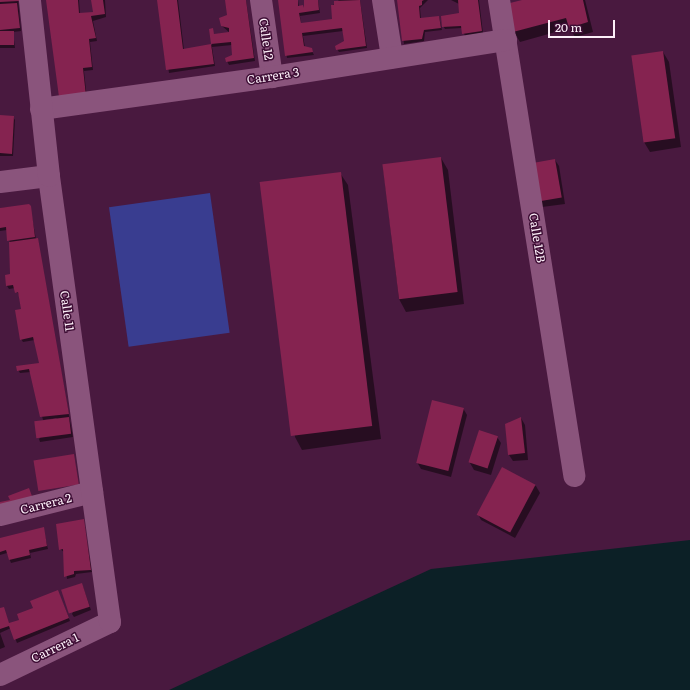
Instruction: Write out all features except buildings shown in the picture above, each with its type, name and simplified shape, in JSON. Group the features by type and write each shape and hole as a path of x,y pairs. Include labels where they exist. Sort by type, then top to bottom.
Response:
{"street":[{"name":"Calle 11","path":"30,0 49,176 110,622"},
{"name":"Calle 12","path":"260,0 272,77"},
{"path":"383,0 392,57"},
{"name":"Calle 12B","path":"500,0 574,476"},
{"name":"Carrera 3","path":"41,109 272,77 506,40"},
{"path":"0,182 49,176"},
{"name":"Carrera 2","path":"0,515 92,492"},
{"name":"Carrera 1","path":"0,675 110,622"}],"shaded area":[{"path":"210,193 230,333 129,347 109,207"}],"water":[{"path":"690,540 690,690 169,690 431,569"}]}
